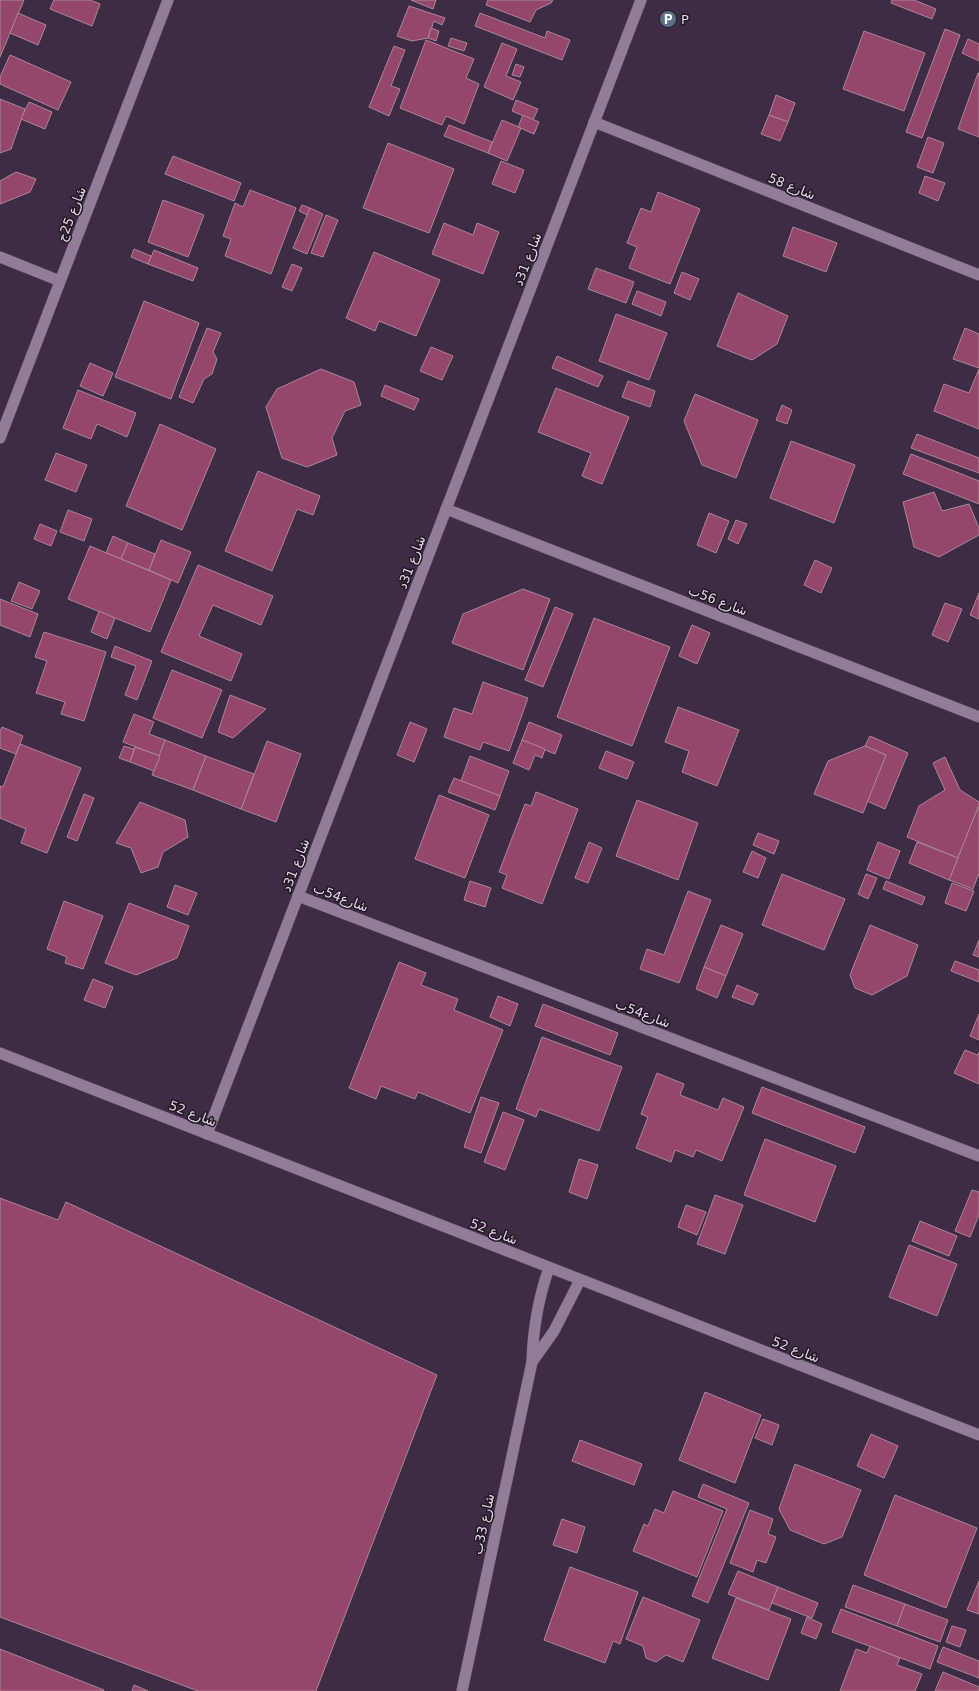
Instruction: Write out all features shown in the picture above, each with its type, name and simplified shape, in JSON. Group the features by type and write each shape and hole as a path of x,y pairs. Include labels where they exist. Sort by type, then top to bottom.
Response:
{"street":[{"name":"شارع 25ج","path":"0,438 168,0"},
{"name":"شارع 31د","path":"207,1134 641,0"},
{"name":"شارع 58","path":"594,122 979,275"},
{"path":"0,257 60,280"},
{"name":"شارع 56ب","path":"446,509 979,717"},
{"name":"شارع54ب","path":"298,896 979,1156"},
{"name":"شارع 52","path":"0,1053 979,1435"},
{"name":"شارع 33ب","path":"462,1691 532,1362 534,1330 538,1305 549,1268"},
{"name":"شارع 33ب","path":"532,1362 554,1331 580,1280"}],"building":[{"path":"0,0 24,0 0,57"},
{"path":"54,0 90,0 100,4 92,26 50,9"},
{"path":"411,0 436,0 433,9"},
{"path":"488,0 553,0 551,3 536,10 530,22 486,5"},
{"path":"892,0 914,0 936,9 932,19 891,3"},
{"path":"409,6 445,18 442,25 434,21 428,38 412,41 397,36"},
{"path":"18,13 46,25 38,45 10,33"},
{"path":"480,13 545,38 547,31 570,40 562,60 475,26"},
{"path":"431,28 439,31 436,41 428,38"},
{"path":"945,29 960,35 922,138 906,132"},
{"path":"864,31 925,53 904,111 843,89"},
{"path":"451,38 467,43 464,51 448,46"},
{"path":"968,39 979,44 979,61 962,53"},
{"path":"426,40 474,59 466,78 479,84 464,124 446,116 442,125 400,108"},
{"path":"502,43 517,49 506,76 521,82 513,100 484,87"},
{"path":"394,46 405,50 391,86 400,89 389,116 369,107"},
{"path":"10,55 71,82 58,110 0,84 0,77"},
{"path":"516,64 524,67 520,77 512,75"},
{"path":"979,73 979,137 958,129"},
{"path":"776,95 795,103 788,122 769,115"},
{"path":"0,99 25,109 11,149 0,153"},
{"path":"516,100 538,109 533,120 512,111"},
{"path":"29,102 52,112 45,129 21,119"},
{"path":"523,115 539,122 534,134 518,127"},
{"path":"769,115 788,122 780,141 761,134"},
{"path":"502,120 521,128 507,161 488,153"},
{"path":"449,125 492,142 488,153 444,136"},
{"path":"928,137 944,143 933,173 917,167"},
{"path":"388,143 454,169 429,233 363,208"},
{"path":"173,156 241,183 234,201 165,174"},
{"path":"501,161 524,170 515,193 492,184"},
{"path":"16,172 36,179 30,192 0,204 0,181"},
{"path":"925,176 945,183 938,201 919,193"},
{"path":"250,190 296,208 271,274 225,256 231,239 223,236 235,203 243,207"},
{"path":"658,192 700,209 670,284 629,268 637,247 627,243 641,208 651,212"},
{"path":"163,200 204,215 188,257 148,242"},
{"path":"302,205 310,208 307,215 299,211"},
{"path":"310,208 323,214 307,254 293,248"},
{"path":"326,215 338,220 323,257 311,253"},
{"path":"444,223 473,235 477,223 499,232 483,274 432,254"},
{"path":"793,227 837,243 826,272 783,256"},
{"path":"134,249 151,256 148,264 131,257"},
{"path":"154,250 198,268 193,281 148,264"},
{"path":"374,252 440,280 416,336 379,321 375,331 346,318"},
{"path":"292,264 302,268 292,291 282,287"},
{"path":"596,268 634,282 626,303 588,289"},
{"path":"682,272 699,279 690,300 674,293"},
{"path":"637,291 666,302 661,316 632,304"},
{"path":"738,293 788,316 777,344 752,360 717,346"},
{"path":"144,301 199,323 171,399 115,377"},
{"path":"616,314 667,333 649,380 599,361"},
{"path":"207,328 221,333 213,352 217,359 212,374 204,379 193,403 179,397"},
{"path":"965,328 979,334 979,368 953,359"},
{"path":"431,347 453,356 442,380 420,371"},
{"path":"557,356 603,376 598,387 552,368"},
{"path":"90,363 113,373 103,396 80,386"},
{"path":"321,369 354,382 361,405 345,411 332,438 337,455 307,467 282,458 266,407 277,389"},
{"path":"979,369 979,429 934,411 944,384 969,393"},
{"path":"628,381 655,391 650,407 622,397"},
{"path":"385,385 419,399 414,410 381,396"},
{"path":"556,388 629,417 602,484 582,476 591,453 538,432"},
{"path":"78,390 136,413 127,437 97,424 91,439 63,428"},
{"path":"695,394 758,420 736,478 702,465 684,421"},
{"path":"782,405 792,410 787,424 776,420"},
{"path":"160,424 216,449 182,530 126,506"},
{"path":"917,434 979,458 979,473 911,448"},
{"path":"791,441 855,465 834,523 770,498"},
{"path":"56,453 87,465 76,492 45,480"},
{"path":"911,454 979,481 979,504 903,474"},
{"path":"258,471 320,496 313,515 297,509 272,571 225,551"},
{"path":"934,492 942,511 969,504 979,528 979,535 939,557 914,547 903,502"},
{"path":"68,510 92,519 84,541 60,532"},
{"path":"709,513 729,521 716,553 697,545"},
{"path":"736,520 747,524 738,544 728,539"},
{"path":"40,524 57,531 51,546 34,539"},
{"path":"113,536 128,543 121,559 106,553"},
{"path":"161,540 191,552 178,583 149,570"},
{"path":"128,543 155,554 149,570 121,559"},
{"path":"90,546 171,580 150,632 68,599"},
{"path":"815,560 832,568 821,593 804,585"},
{"path":"198,565 273,596 261,625 213,605 199,636 242,654 231,681 161,652"},
{"path":"19,582 40,591 32,609 11,601"},
{"path":"523,589 550,599 523,670 452,643 463,614"},
{"path":"979,593 979,619 970,615"},
{"path":"0,599 38,614 30,637 0,625"},
{"path":"945,603 962,609 948,642 932,635"},
{"path":"555,607 573,614 543,687 525,680"},
{"path":"99,611 115,618 107,639 91,632"},
{"path":"594,618 670,647 632,746 557,717"},
{"path":"692,625 710,633 697,664 679,656"},
{"path":"44,632 106,652 84,721 61,714 65,702 36,693 47,661 35,657"},
{"path":"115,646 152,661 137,700 125,695 136,666 111,657"},
{"path":"172,670 222,690 202,738 153,718"},
{"path":"483,682 528,698 509,751 483,742 480,750 444,737 454,708 472,714"},
{"path":"230,695 266,709 233,738 218,732"},
{"path":"678,707 739,730 717,786 682,772 689,751 665,742"},
{"path":"134,714 154,722 149,734 165,740 160,756 123,742"},
{"path":"410,722 427,729 414,762 397,755"},
{"path":"529,722 562,735 555,754 522,740"},
{"path":"2,727 23,736 16,754 0,748 0,731"},
{"path":"870,736 908,753 885,809 867,801 886,755 865,746"},
{"path":"165,740 206,756 193,790 152,775"},
{"path":"522,740 545,749 542,758 535,755 529,770 513,763"},
{"path":"267,741 301,754 276,822 241,809"},
{"path":"20,744 81,768 47,853 21,843 26,829 0,818 0,786 3,787"},
{"path":"124,746 134,749 130,762 119,758"},
{"path":"865,746 886,755 863,813 814,794 828,761"},
{"path":"135,747 160,756 154,771 130,762"},
{"path":"606,751 634,762 627,779 599,768"},
{"path":"206,756 254,774 241,809 193,790"},
{"path":"470,756 509,771 500,796 461,781"},
{"path":"945,757 960,790 979,802 958,858 907,837 919,806 945,790 933,763"},
{"path":"454,778 500,796 495,810 448,792"},
{"path":"536,792 578,809 542,904 502,888 507,875 499,872 525,804 531,806"},
{"path":"84,794 94,798 77,841 67,837"},
{"path":"439,795 489,815 465,878 415,859"},
{"path":"637,800 698,823 678,880 616,856"},
{"path":"140,802 185,820 188,837 163,852 158,867 141,873 131,848 116,843"},
{"path":"979,805 979,873 973,889 949,880"},
{"path":"758,833 779,841 774,854 753,845"},
{"path":"589,842 602,848 588,883 575,878"},
{"path":"878,842 900,851 889,879 867,870"},
{"path":"917,842 958,858 949,880 909,863"},
{"path":"752,851 766,858 758,878 743,872"},
{"path":"782,874 845,899 824,950 762,925"},
{"path":"866,874 877,878 868,899 858,894"},
{"path":"470,881 491,888 485,907 464,900"},
{"path":"886,881 925,897 922,905 883,889"},
{"path":"952,883 974,891 966,911 945,903"},
{"path":"175,885 197,893 188,915 167,907"},
{"path":"688,891 711,900 679,983 640,969 647,949 664,955"},
{"path":"64,901 103,916 83,969 65,963 67,957 47,949"},
{"path":"129,903 189,926 177,958 136,975 105,963"},
{"path":"721,925 743,934 726,976 704,967"},
{"path":"870,925 918,945 907,976 872,995 855,988 850,975"},
{"path":"979,940 979,957 973,955"},
{"path":"955,961 979,970 979,982 951,971"},
{"path":"399,962 426,973 421,985 458,999 454,1010 503,1030 470,1113 418,1092 415,1099 381,1086 376,1099 349,1088"},
{"path":"704,967 726,976 717,998 696,989"},
{"path":"93,979 113,987 105,1008 84,1000"},
{"path":"737,985 758,994 753,1005 732,997"},
{"path":"498,996 518,1004 510,1026 490,1017"},
{"path":"543,1004 618,1033 610,1055 535,1026"},
{"path":"979,1014 979,1040 970,1036"},
{"path":"542,1037 622,1067 599,1131 539,1109 536,1117 516,1109"},
{"path":"965,1050 978,1055 979,1052 979,1084 954,1073"},
{"path":"657,1073 684,1084 680,1095 718,1110 723,1098 744,1107 722,1161 696,1150 693,1157 675,1150 671,1162 636,1148 648,1117 641,1114"},
{"path":"762,1087 865,1127 855,1153 752,1113"},
{"path":"481,1097 499,1103 481,1153 464,1147"},
{"path":"503,1112 524,1120 505,1170 484,1162"},
{"path":"765,1139 836,1166 815,1222 744,1195"},
{"path":"579,1159 598,1165 587,1199 569,1192"},
{"path":"972,1190 979,1192 979,1215 970,1237 955,1231"},
{"path":"715,1195 743,1205 725,1254 697,1244"},
{"path":"0,1198 58,1220 66,1202 437,1375 316,1691 198,1691 0,1617"},
{"path":"686,1205 706,1212 697,1235 678,1227"},
{"path":"920,1221 957,1236 949,1256 912,1241"},
{"path":"909,1245 957,1264 937,1316 889,1297"},
{"path":"705,1392 761,1415 735,1483 679,1460"},
{"path":"763,1419 779,1425 772,1445 755,1438"},
{"path":"871,1434 898,1446 884,1478 857,1466"},
{"path":"580,1440 642,1464 634,1485 572,1461"},
{"path":"795,1464 861,1490 842,1537 824,1544 790,1530 779,1509"},
{"path":"703,1484 749,1503 708,1603 692,1596 727,1509 698,1497"},
{"path":"673,1491 723,1511 697,1577 633,1551 644,1524 648,1526 655,1509 664,1513"},
{"path":"895,1495 977,1528 946,1608 864,1575"},
{"path":"750,1510 773,1519 768,1534 776,1537 766,1563 757,1560 753,1572 730,1563"},
{"path":"562,1519 585,1527 577,1553 553,1545"},
{"path":"570,1567 638,1592 620,1644 613,1641 605,1663 544,1640"},
{"path":"738,1571 778,1587 769,1610 728,1594"},
{"path":"979,1581 979,1614 967,1610"},
{"path":"853,1585 905,1604 897,1626 845,1607"},
{"path":"778,1587 818,1603 812,1618 772,1603"},
{"path":"643,1597 700,1620 683,1662 666,1655 656,1662 646,1658 643,1646 626,1639"},
{"path":"736,1598 791,1619 768,1680 712,1658"},
{"path":"905,1604 948,1620 940,1642 897,1626"},
{"path":"841,1609 938,1646 930,1669 832,1632"},
{"path":"807,1617 822,1624 816,1639 801,1633"},
{"path":"952,1626 966,1630 960,1647 946,1642"},
{"path":"870,1646 900,1658 897,1665 922,1674 915,1691 840,1691 856,1649 867,1653"},
{"path":"943,1647 979,1661 979,1678 937,1662"},
{"path":"0,1649 104,1690 104,1691 0,1691"},
{"path":"943,1672 979,1687 979,1691 935,1691"},
{"path":"134,1685 148,1691 132,1691"}],"place":[{"name":"P","path":"668,19"}]}
